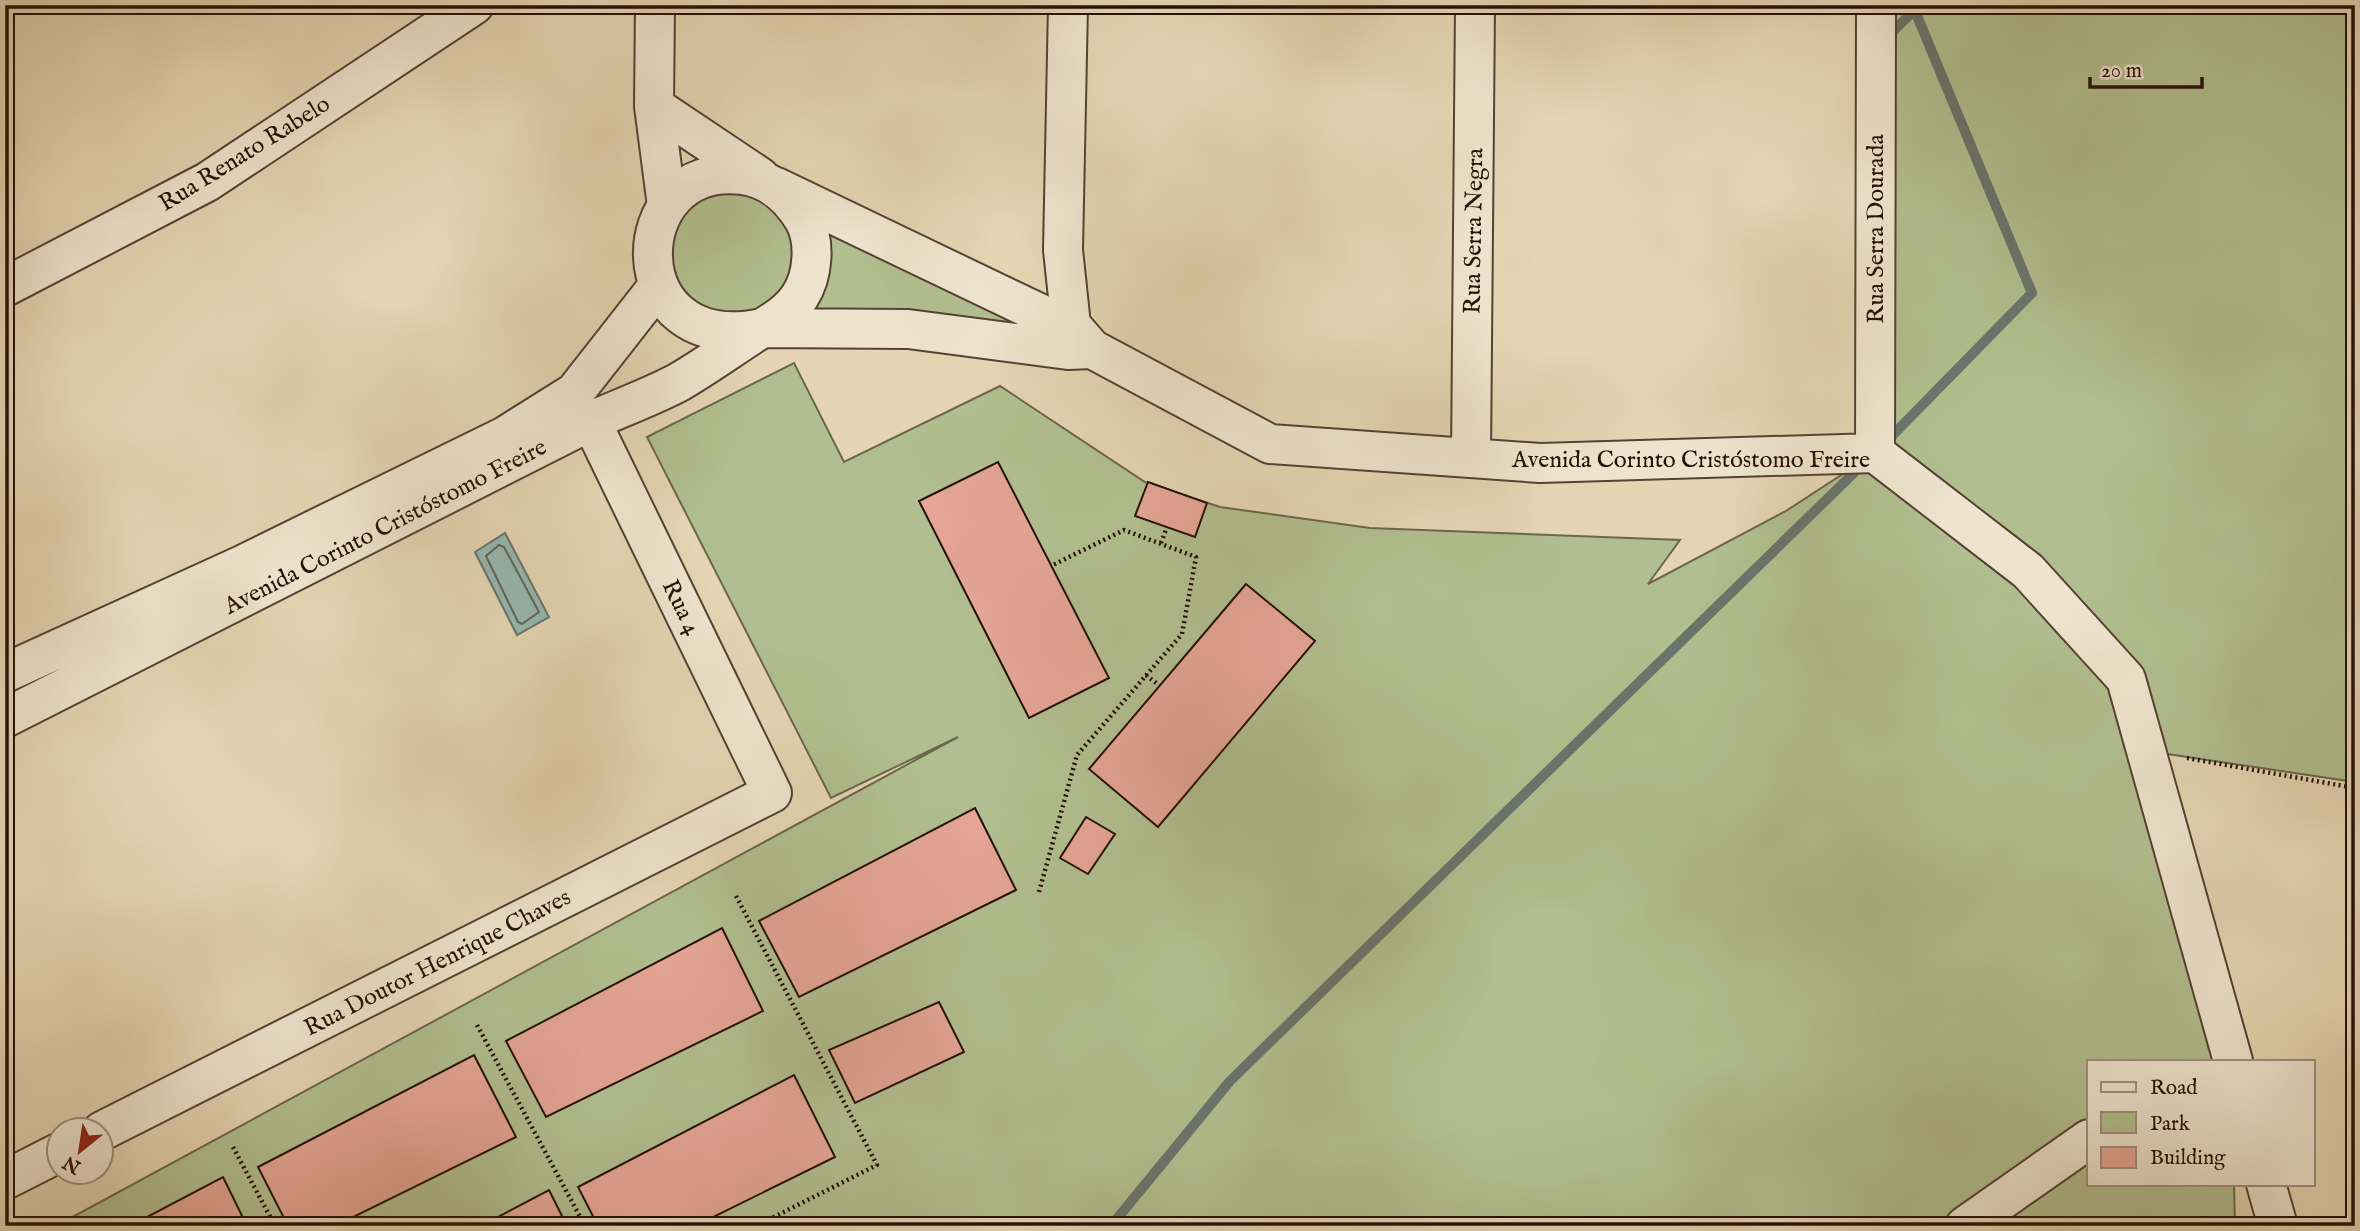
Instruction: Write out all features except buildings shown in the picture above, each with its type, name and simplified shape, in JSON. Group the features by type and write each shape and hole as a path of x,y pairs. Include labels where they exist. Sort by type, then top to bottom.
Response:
{"street":[{"name":"Rua Renato Rabelo","path":"5,287 207,182 474,5"},
{"path":"655,5 654,106 667,206"},
{"path":"1063,337 1068,5"},
{"name":"Rua Serra Negra","path":"1471,457 1475,5"},
{"name":"Rua Serra Dourada","path":"1875,453 1876,5"},
{"path":"654,106 773,185"},
{"name":"Avenida Corinto Cristóstomo Freire","path":"1063,337 908,329 762,328 738,333 714,331 690,322 672,306 658,286 652,266 652,244 657,224 667,206 684,189 706,178 730,173 754,176 1270,444 1540,463 1875,453 2028,571 2126,679 2228,1059"},
{"name":"Avenida Corinto Cristóstomo Freire","path":"5,673 248,579 678,383 783,315 800,297 810,274 811,249 807,225 794,204 773,185"},
{"name":"Avenida Corinto Cristóstomo Freire","path":"5,718 505,436 575,392 658,286"},
{"name":"Rua 4","path":"592,421 772,793"},
{"name":"Rua Doutor Henrique Chaves","path":"116,1124 772,793"},
{"path":"1965,1226 2087,1140"},
{"path":"5,1180 46,1159"},
{"path":"2267,1186 2278,1226"}],"path":[{"path":"1161,543 1167,527"},
{"path":"1039,892 1077,755 1182,634 1196,557 1125,530 1051,566"},
{"path":"1146,675 1160,686"},
{"path":"2146,751 2355,788"},
{"path":"736,896 877,1165 756,1226"},
{"path":"477,1025 585,1226"},
{"path":"233,1147 275,1226"}],"green space":[{"path":"1876,5 2355,5 2355,782 2147,751 2231,1060 2087,1060 2087,1186 2234,1186 2235,1226 56,1226 958,737 831,798 647,437 794,363 844,462 1000,386 1145,482 1220,507 1370,528 1680,540 1648,584 1786,511 1875,453"},
{"path":"730,181 792,214 800,282 754,324 677,299 662,232 670,215"},
{"path":"808,212 1039,335 793,318"}],"water":[{"path":"505,533 549,617 517,635 475,552"}],"waterway":[{"path":"1887,37 1920,5"},
{"path":"1885,443 2032,293 1915,11"},
{"path":"1111,1226 1230,1081 1863,464"}]}
